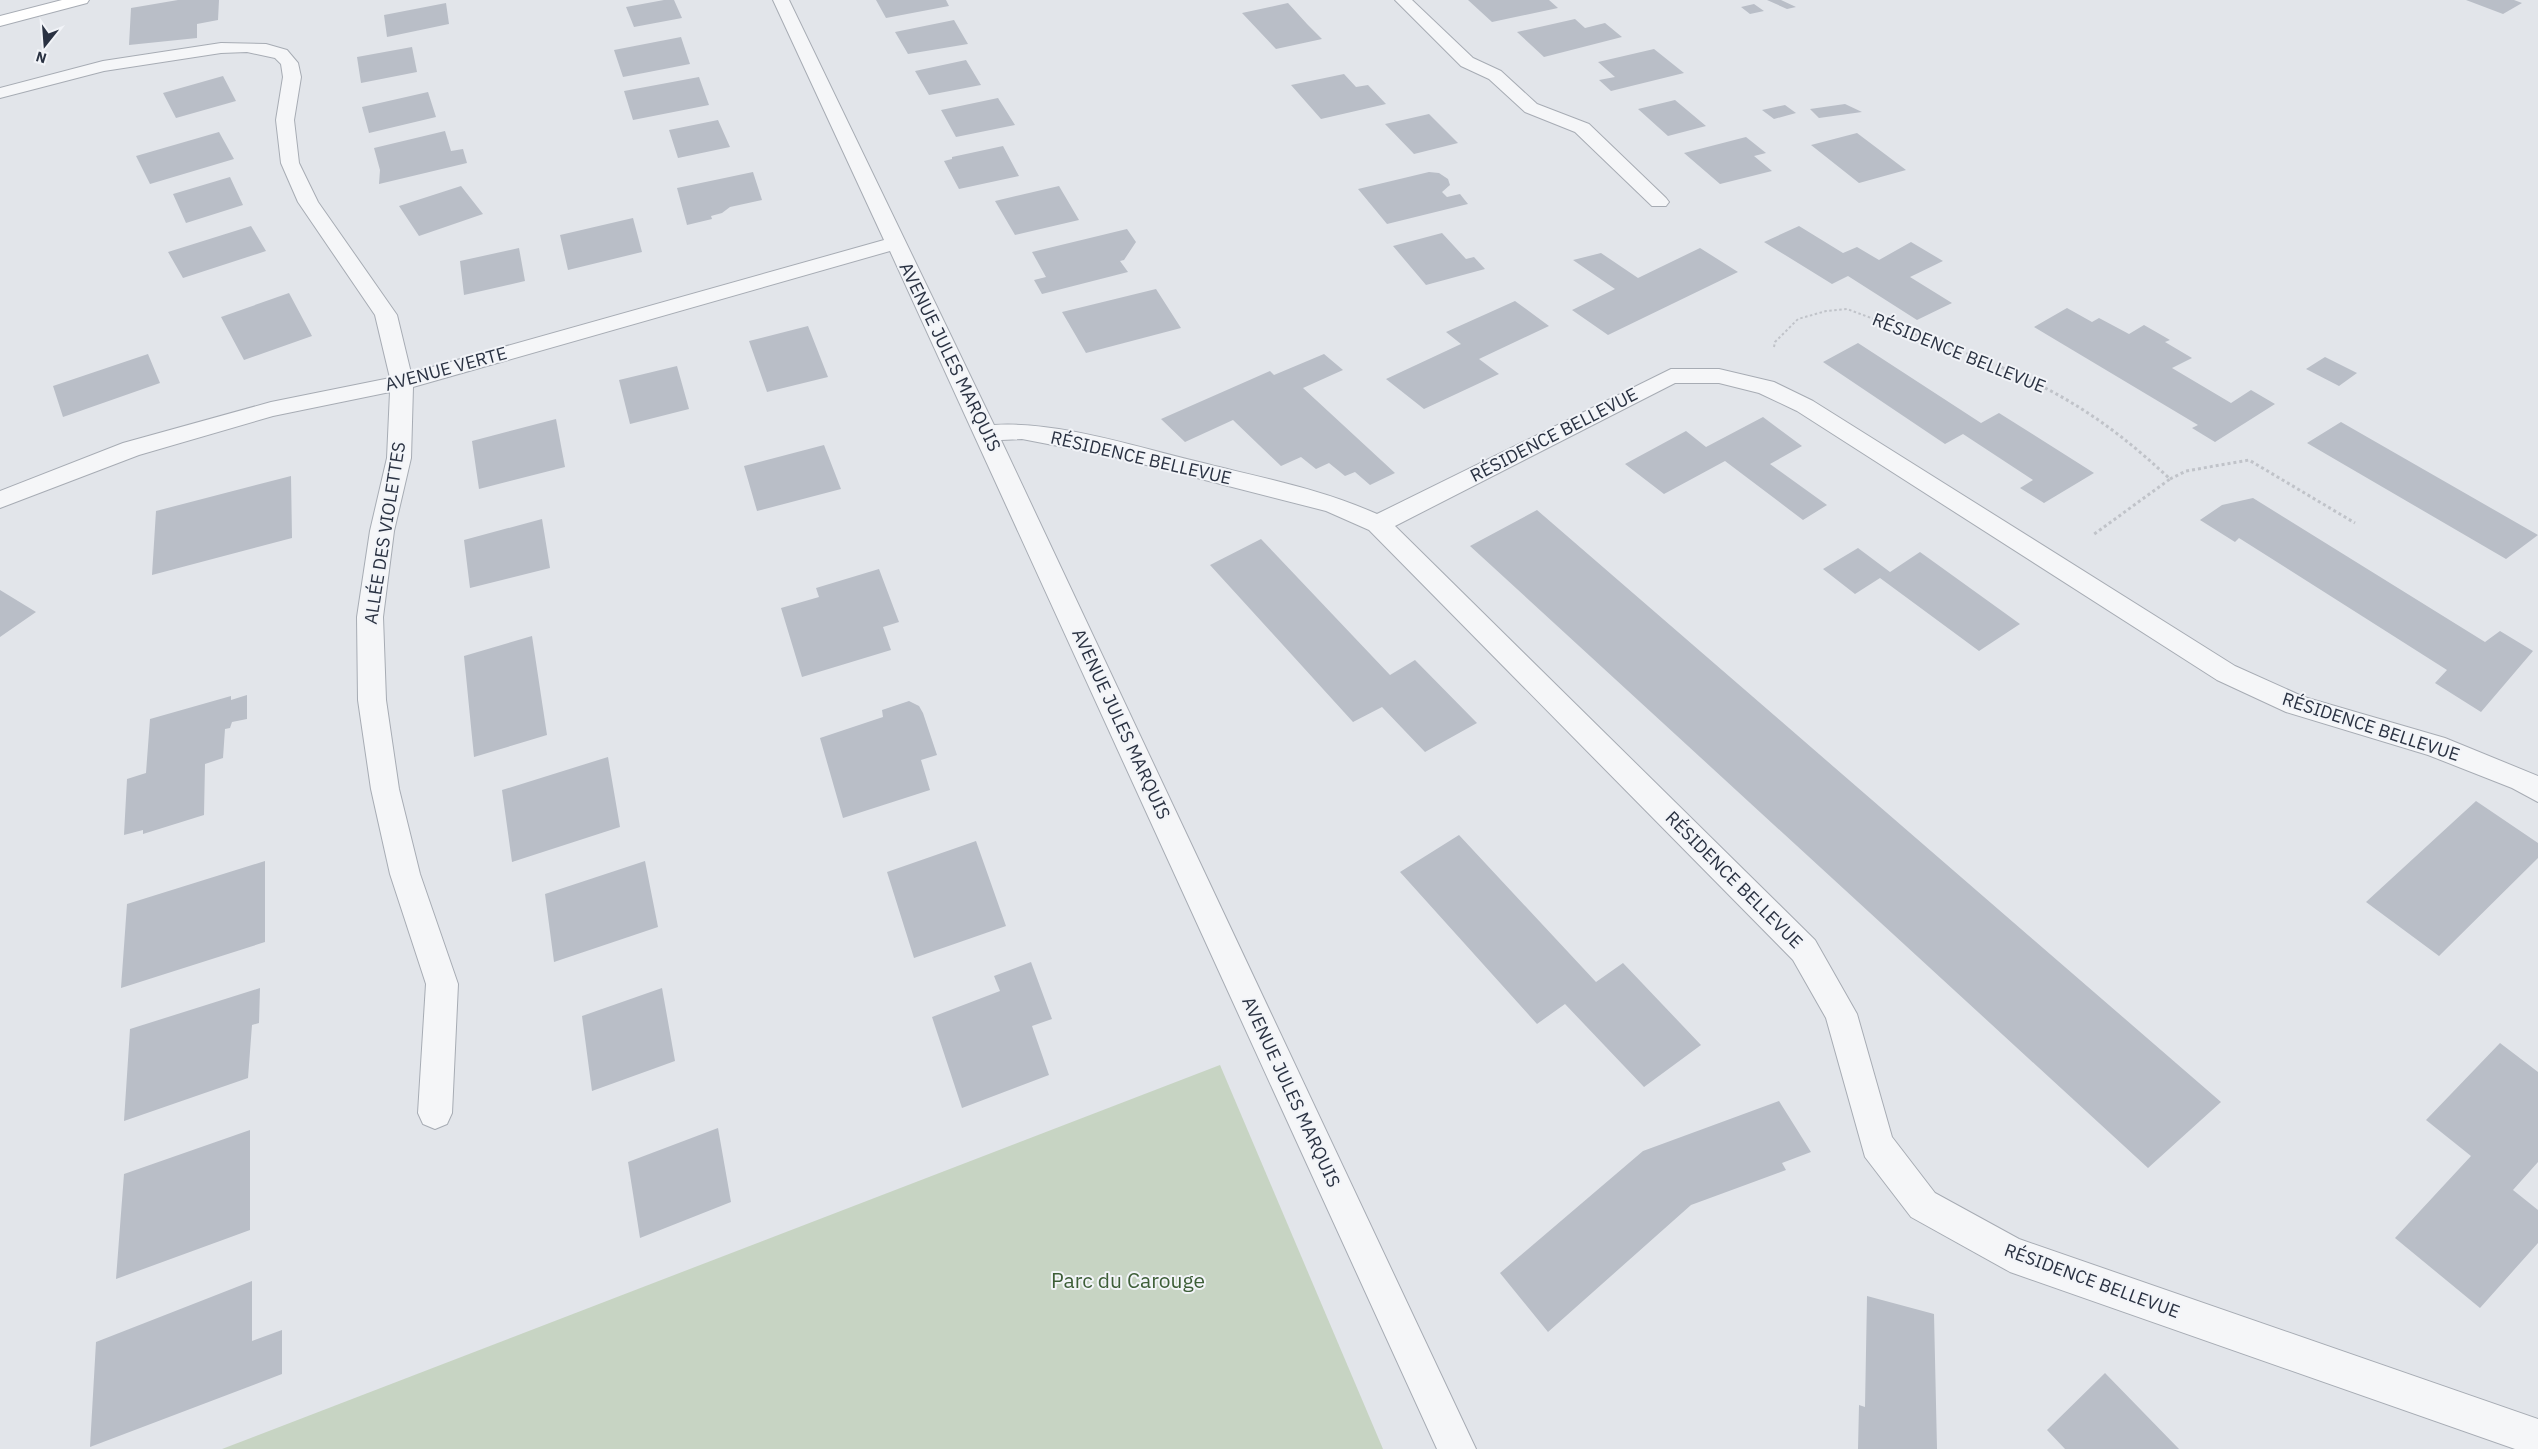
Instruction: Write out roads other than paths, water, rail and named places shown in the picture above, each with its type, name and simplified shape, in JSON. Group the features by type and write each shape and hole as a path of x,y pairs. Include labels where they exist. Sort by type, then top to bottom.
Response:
{"main road":[{"path":"0,21 82,0"}],"street":[{"name":"AVENUE JULES MARQUIS","path":"782,0 986,433 1457,1449"},
{"path":"1403,0 1467,62 1495,75 1531,108 1582,128 1659,202"},
{"name":"ALLÉE DES VIOLETTES","path":"0,93 104,66 221,48 247,47 280,54 289,63 292,77 285,120 290,163 308,202 386,315 402,383 399,458 382,532 370,617 372,700 385,789 405,874 442,984 435,1113"},
{"name":"AVENUE VERTE","path":"0,500 140,447 271,409 402,383 895,243"},
{"name":"RÉSIDENCE BELLEVUE","path":"1378,524 1671,376 1719,376 1766,387 1805,406 2234,677 2296,705 2435,746 2522,780 2538,790"},
{"name":"RÉSIDENCE BELLEVUE","path":"986,433 1022,431 1116,449 1333,504 1378,524 1804,950 1840,1014 1877,1145 1924,1205 2010,1254 2538,1438"}],"park label":[{"name":"Parc du Carouge","path":"1128,1281"}]}
